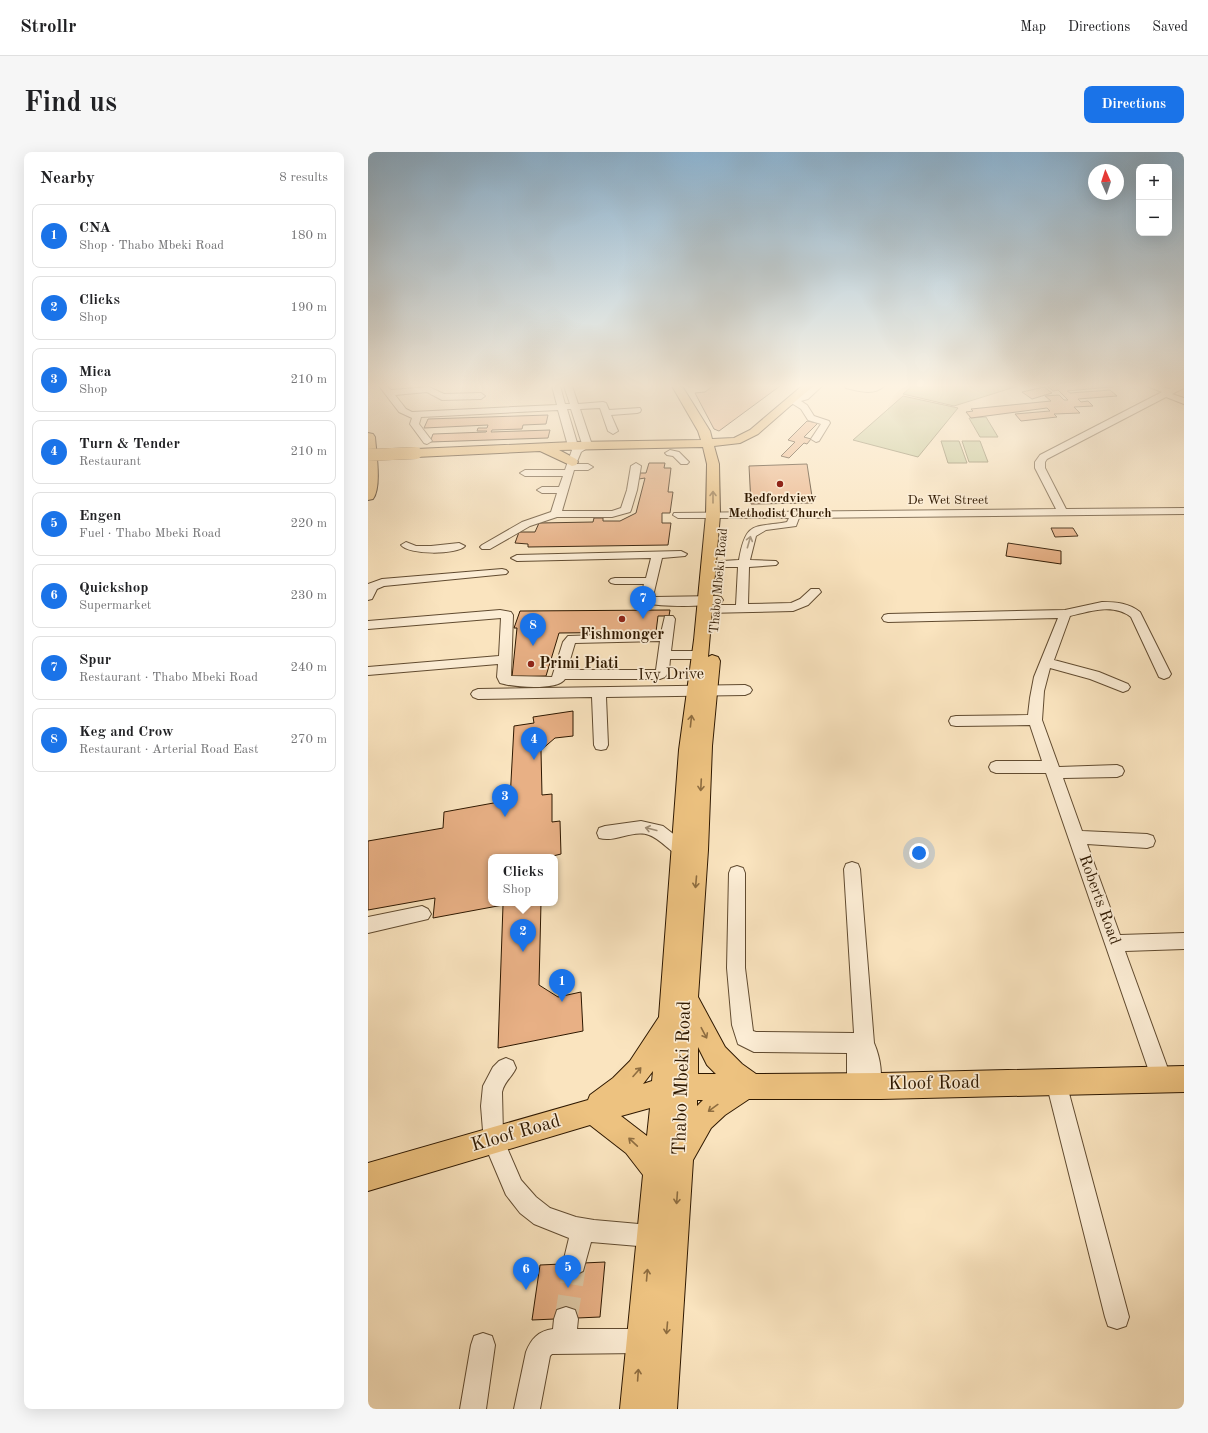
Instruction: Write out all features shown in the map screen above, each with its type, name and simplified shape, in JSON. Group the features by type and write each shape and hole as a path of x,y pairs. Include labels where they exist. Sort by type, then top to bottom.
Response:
{"highway":[{"path":"368,445 370,478 368,496"}],"main road":[{"path":"537,447 554,452 574,455 619,445"},
{"path":"368,455 537,447 574,455 626,445"},
{"name":"Thabo Mbeki Road","path":"661,1409 668,1166 674,1089 686,998 690,851 696,748 705,645 711,605 712,569 718,516 710,445"},
{"name":"Thabo Mbeki Road","path":"712,569 710,550 718,516"},
{"name":"Thabo Mbeki Road","path":"674,1089 670,1020 690,851"},
{"path":"670,1020 650,1056 633,1077 589,1112 626,1136 647,1155 668,1166 704,1115 713,1107 749,1087 716,1056 686,998"},
{"name":"Kloof Road","path":"368,1177 589,1112 674,1089 1173,1079"},
{"name":"Thabo Mbeki Road","path":"636,1409 650,1236 668,1166"}],"street":[{"path":"571,445 574,455 588,467"},
{"path":"556,514 574,455 574,445"},
{"path":"1063,513 1040,468 1040,462 1043,457 1067,445"},
{"path":"670,453 680,456 684,462"},
{"path":"525,473 574,455"},
{"path":"486,547 526,524 556,514 612,514 626,510 632,490 636,466"},
{"path":"542,490 563,490"},
{"path":"1179,511 1184,524"},
{"name":"De Wet Street","path":"678,515 718,516 1179,511"},
{"path":"742,608 744,563 749,538 764,528 792,524 795,515"},
{"path":"406,545 409,548 419,549 459,546"},
{"path":"517,558 681,554"},
{"path":"657,555 648,592 649,600 742,608 793,607 804,602 815,592"},
{"path":"712,569 744,563 772,563"},
{"path":"368,596 372,587 382,583 502,572"},
{"path":"615,582 650,581"},
{"path":"888,618 1065,614 1098,606 1122,606 1128,608 1136,615 1164,674"},
{"path":"368,625 504,614 505,680 509,681 554,682 558,680 569,642 572,639 666,637"},
{"path":"956,721 1035,720 1038,690 1046,663 1059,637 1065,614"},
{"path":"559,676 658,674 662,671 669,619"},
{"path":"664,655 705,645"},
{"path":"368,671 499,660"},
{"path":"1046,663 1094,675 1123,687"},
{"path":"594,675 601,745"},
{"name":"Ivy Drive","path":"478,694 701,692 745,690"},
{"name":"Roberts Road","path":"1035,720 1114,943 1173,1079"},
{"path":"996,767 1117,772"},
{"path":"605,833 637,828 651,828 690,851"},
{"path":"1076,837 1147,841"},
{"path":"852,869 864,1043 856,1055 864,1085"},
{"path":"737,872 736,968 742,1025 745,1037 754,1042 864,1043"},
{"path":"368,925 422,914"},
{"path":"1114,943 1184,941"},
{"path":"506,1068 500,1073 492,1087 491,1095 494,1140 514,1189 525,1203 556,1224 582,1231 650,1236"},
{"path":"1056,1082 1117,1317"},
{"path":"575,1263 582,1231"},
{"path":"527,1409 538,1352 542,1344 548,1340 565,1330 641,1341"},
{"path":"473,1409 484,1345"}],"green space":[{"path":"871,445 928,445 918,457"},
{"path":"942,445 960,445 967,463 948,463"},
{"path":"963,445 981,445 988,462 969,462"}],"building":[{"path":"792,445 802,445 789,458 781,456"},
{"path":"649,463 665,463 664,468 671,468 668,492 673,492 670,513 662,513 662,523 671,523 668,545 528,547 528,544 515,543 519,532 535,532 539,523 593,522 594,518 603,518 603,521 620,521 636,513 645,478 639,479 640,473 646,473"},
{"name":"Bedfordview Methodist Church","path":"807,464 813,503 751,504 749,466"},
{"path":"1051,528 1073,528 1078,536 1055,537"},
{"path":"1008,543 1061,551 1061,564 1006,556"},
{"path":"670,610 669,616 658,616 656,632 559,633 546,676 512,677 517,628 514,628 520,611"},
{"path":"573,711 573,736 555,738 541,750 542,795 552,794 552,822 560,821 561,854 488,854 488,906 498,906 433,918 435,898 368,910 368,841 443,828 444,812 510,800 514,726 534,723 533,717"},
{"path":"503,906 541,906 539,985 558,997 581,992 583,1031 498,1048"},
{"path":"605,1262 600,1317 532,1320 540,1265"}],"tunnel":[{"path":"566,1319 575,1263"}],"place":[{"name":"Bedfordview Methodist Church","path":"780,484"},
{"name":"Fishmonger","path":"622,619"},
{"name":"Spur","path":"643,619"},
{"name":"Keg and Crow","path":"533,646"},
{"name":"Primi Piati","path":"531,664"},
{"name":"Turn & Tender","path":"534,760"},
{"name":"Mica","path":"505,817"},
{"name":"Clicks","path":"523,952"},
{"name":"CNA","path":"562,1002"},
{"name":"Engen","path":"568,1288"},
{"name":"Quickshop","path":"526,1290"}]}
